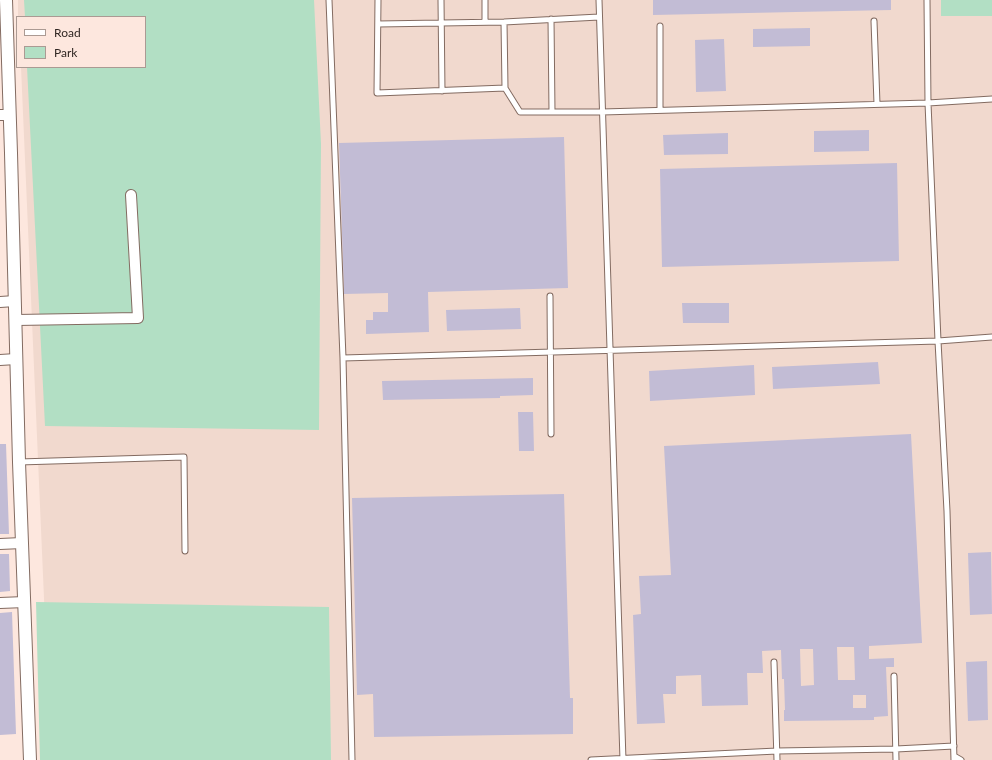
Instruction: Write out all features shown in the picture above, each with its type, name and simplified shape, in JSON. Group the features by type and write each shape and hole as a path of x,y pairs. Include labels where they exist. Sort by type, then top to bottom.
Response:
{"street":[{"path":"6,0 4,55 5,115 16,320 19,462 30,760"},
{"path":"16,320 138,318 132,195"},
{"path":"0,302 15,301"},
{"path":"0,360 16,359"},
{"path":"0,544 22,543"},
{"path":"0,603 25,602"}],"lane":[{"path":"328,0 343,358 352,760"},
{"path":"378,0 377,93 505,88"},
{"path":"441,0 442,91"},
{"path":"485,0 485,22"},
{"path":"599,0 623,759"},
{"path":"927,0 928,103 947,511 954,758 961,760"},
{"path":"378,24 504,22 599,17"},
{"path":"551,19 552,112"},
{"path":"874,21 877,104"},
{"path":"504,22 505,88 520,112 602,112 928,103 992,99"},
{"path":"660,26 660,110"},
{"path":"550,296 551,434"},
{"path":"343,358 938,340 992,337"},
{"path":"19,462 184,457 185,551"},
{"path":"774,662 777,760"},
{"path":"894,676 896,760"},
{"path":"591,760 777,751 896,749 954,746"}],"shaded area":[{"path":"18,0 992,0 992,760 51,760 21,68 146,68 146,16 18,16"}],"green space":[{"path":"24,0 314,0 321,144 319,430 45,426 27,68 146,68 146,16 25,16"},
{"path":"941,0 992,0 992,16 941,16"},
{"path":"36,602 329,607 331,760 40,760"}],"building":[{"path":"653,0 891,0 891,10 653,15"},
{"path":"810,28 810,46 753,47 753,29"},
{"path":"724,39 726,91 696,92 695,40"},
{"path":"869,130 869,151 814,152 814,131"},
{"path":"728,133 728,154 664,155 663,135"},
{"path":"564,137 568,288 428,292 429,332 366,334 366,320 373,320 373,312 388,312 388,293 344,294 339,143"},
{"path":"897,163 899,261 662,267 660,169"},
{"path":"682,303 729,303 729,323 683,323"},
{"path":"520,308 521,329 447,331 446,310"},
{"path":"878,362 880,384 773,389 772,367"},
{"path":"754,365 755,395 650,401 649,371"},
{"path":"533,378 533,395 500,396 500,398 383,400 382,381"},
{"path":"518,412 533,412 534,451 519,451"},
{"path":"911,434 922,643 869,646 869,659 894,658 894,667 886,667 888,716 874,717 874,720 784,721 784,679 782,679 781,650 762,651 763,673 747,673 748,705 702,706 701,675 676,676 676,694 663,694 665,723 637,724 633,615 641,614 639,576 671,575 664,446","holes":["837,647 854,647 855,680 838,680","800,649 813,649 814,685 801,686","853,695 866,695 866,708 853,708"]},
{"path":"0,444 6,444 9,534 0,534"},
{"path":"564,494 570,698 573,698 573,734 374,737 373,694 357,695 352,498"},
{"path":"991,552 992,614 970,615 968,553"},
{"path":"0,554 9,554 10,591 0,592"},
{"path":"12,612 16,734 0,735 0,613"},
{"path":"987,661 988,720 968,721 966,662"}]}
